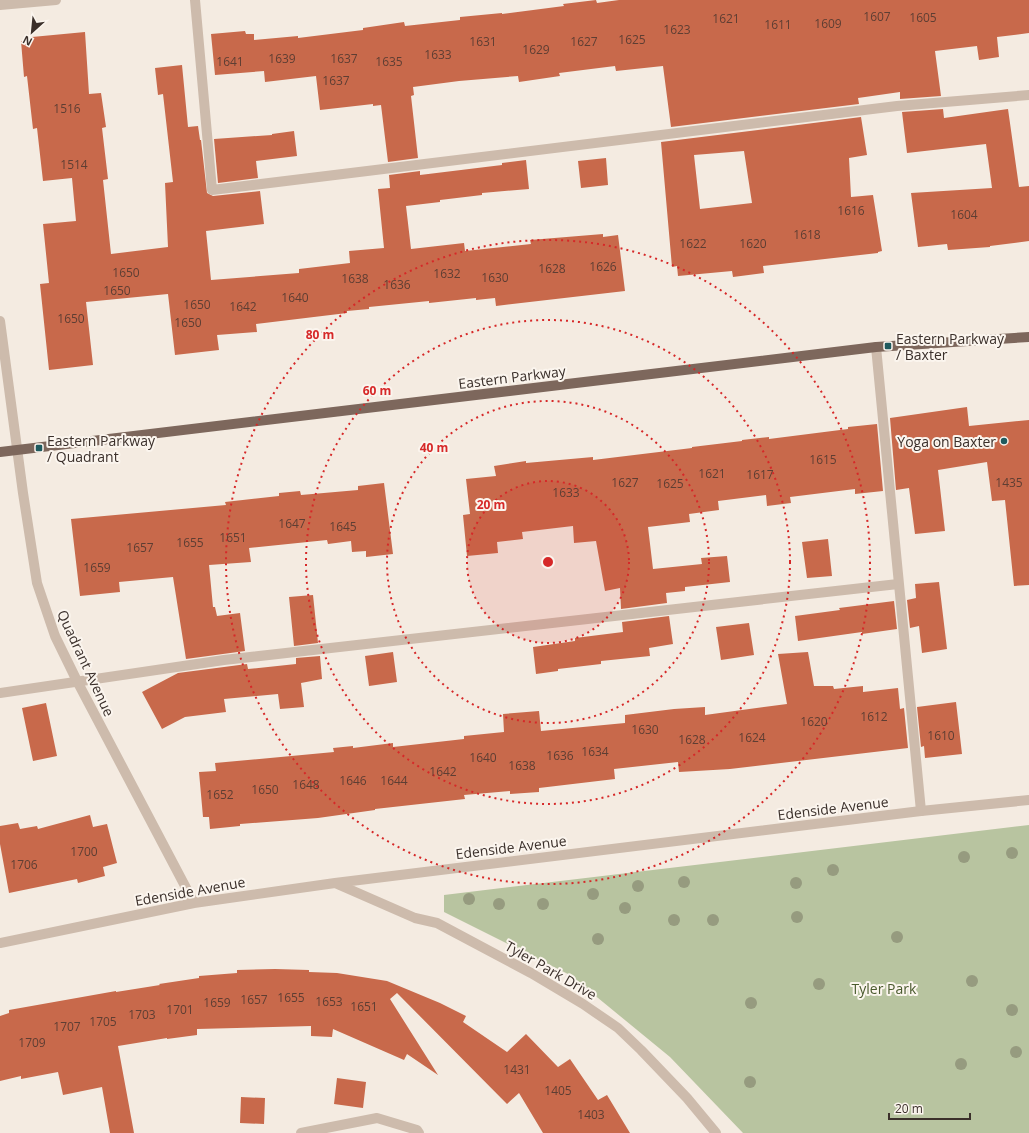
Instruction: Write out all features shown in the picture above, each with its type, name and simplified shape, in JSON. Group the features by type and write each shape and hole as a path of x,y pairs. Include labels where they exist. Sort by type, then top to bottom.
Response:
{"main road":[{"name":"Eastern Parkway","path":"0,452 876,347 1029,337"}],"street":[{"path":"0,5 56,0"},
{"path":"195,0 212,190 898,106 1029,95"},
{"name":"Quadrant Avenue","path":"0,321 22,493 37,583 55,636 77,681 194,902"},
{"path":"876,347 921,811"},
{"path":"0,693 224,660 898,584"},
{"name":"Edenside Avenue","path":"0,943 194,902 335,883 921,811 1029,800"},
{"name":"Tyler Park Drive","path":"335,883 415,918 437,923 531,973 583,1004 618,1028 641,1050 688,1098 716,1133"},
{"path":"301,1133 377,1118 417,1130 419,1133"}],"green space":[{"name":"Tyler Park","path":"1029,825 1029,1133 743,1133 670,1057 570,975 444,912 444,895"}],"building":[{"path":"596,0 597,3 619,0 1029,0 1029,33 997,37 999,57 979,60 977,46 935,51 941,96 900,99 900,92 858,98 859,104 671,127 663,66 616,71 615,66 559,73 560,76 519,82 518,76 413,87 414,95 411,96 418,158 388,162 381,105 373,106 373,104 320,110 316,76 265,82 264,71 215,75 211,34 245,31 246,34 254,34 254,40 298,36 298,38 363,30 363,28 404,22 405,26 460,20 460,17 502,14 564,6 563,4"},
{"path":"85,32 89,94 101,93 106,127 102,128 108,179 103,180 111,254 168,247 165,183 173,182 163,94 158,95 155,68 182,65 188,127 198,126 207,193 213,196 260,191 264,224 206,231 211,280 299,273 299,269 350,263 349,251 384,248 378,189 390,188 389,175 420,171 420,175 502,165 502,163 526,160 529,189 482,193 482,195 406,206 411,249 464,243 465,251 531,244 530,240 603,234 603,237 618,235 625,291 496,306 495,298 476,300 476,298 369,307 369,309 347,311 347,313 256,324 257,332 217,335 219,350 175,355 168,294 86,302 93,365 49,370 40,284 49,283 43,224 76,221 72,178 43,181 37,128 33,129 27,76 24,77 21,41 32,40 32,37"},
{"path":"943,109 944,118 1008,109 1019,187 1029,186 1029,241 990,247 948,250 947,244 918,247 911,193 992,188 986,144 907,153 902,112"},
{"path":"861,117 867,155 849,158 851,197 873,195 882,251 878,253 763,266 764,273 733,277 732,271 678,276 677,266 672,267 661,142","holes":["744,151 752,203 700,209 694,155"]},
{"path":"294,131 297,156 256,161 258,178 218,183 214,139 272,135"},
{"path":"606,158 608,185 581,188 578,161"},
{"path":"967,407 969,426 1029,420 1029,585 1014,586 1005,500 992,501 987,462 938,470 945,531 915,534 909,488 896,490 890,418"},
{"path":"877,424 883,491 855,494 855,489 790,497 791,503 767,506 766,495 718,501 719,510 689,514 690,522 648,527 653,569 702,564 701,558 727,556 730,582 685,587 685,591 666,593 667,603 621,609 620,588 605,591 596,541 574,543 573,526 522,532 523,539 497,542 498,553 467,556 463,515 470,514 466,479 496,476 494,466 526,461 526,463 593,457 593,460 692,448 742,440 769,437 769,439 848,429 848,427"},
{"path":"384,483 393,554 366,557 366,551 352,552 351,541 328,544 327,540 249,548 251,562 209,565 213,607 215,607 217,616 240,613 245,651 186,659 173,577 119,582 120,592 80,596 71,519 226,505 225,502 279,496 279,493 300,491 301,495 358,490 358,486"},
{"path":"828,539 832,576 807,578 802,542"},
{"path":"939,582 947,649 922,653 919,626 910,628 907,600 916,598 915,584"},
{"path":"313,595 318,643 294,646 289,597"},
{"path":"894,601 897,629 862,634 862,632 798,641 795,616 840,610 839,608"},
{"path":"669,616 673,644 649,648 650,656 601,661 601,664 558,669 558,671 536,674 533,647 575,641 575,638 623,632 622,622"},
{"path":"749,623 754,655 721,660 716,627"},
{"path":"393,652 397,682 369,686 365,656"},
{"path":"808,652 814,686 833,686 834,689 863,686 863,692 898,688 900,709 904,708 908,748 730,769 679,772 678,762 614,769 615,779 539,788 539,792 510,794 510,791 464,795 465,799 375,809 318,818 240,824 240,826 210,829 209,817 203,817 199,772 216,771 215,763 334,752 333,748 353,746 353,748 393,743 393,747 464,739 464,736 504,732 503,714 539,711 541,731 625,723 625,715 674,709 705,707 705,715 787,704 778,654"},
{"path":"320,656 322,679 301,683 304,707 280,709 278,694 224,699 226,712 185,717 162,729 142,692 178,673 247,664 248,669 296,664 296,658"},
{"path":"956,702 962,754 925,758 924,746 921,747 917,707"},
{"path":"46,703 57,756 33,761 22,708"},
{"path":"90,815 93,827 107,824 117,863 103,867 105,876 78,883 77,879 9,893 0,844 0,826 18,823 20,829 37,826 38,829"},
{"path":"275,969 337,973 387,981 440,1003 466,1016 463,1022 507,1052 526,1034 558,1067 570,1059 598,1100 607,1095 630,1133 543,1133 519,1093 507,1104 397,993 390,999 438,1075 407,1054 404,1060 333,1029 332,1037 311,1036 311,1026 197,1029 197,1035 118,1046 134,1133 110,1133 102,1087 63,1095 58,1072 21,1079 21,1076 0,1081 0,1016 9,1013 9,1010 116,991 160,985 159,984 199,978 199,976 237,973 237,970"},
{"path":"337,1078 366,1082 363,1108 334,1104"},
{"path":"241,1097 265,1098 264,1124 240,1123"}],"place":[{"name":"Eastern Parkway / Baxter","path":"888,346"},
{"name":"Yoga on Baxter","path":"1004,441"},
{"name":"Eastern Parkway / Quadrant","path":"39,448"}]}
